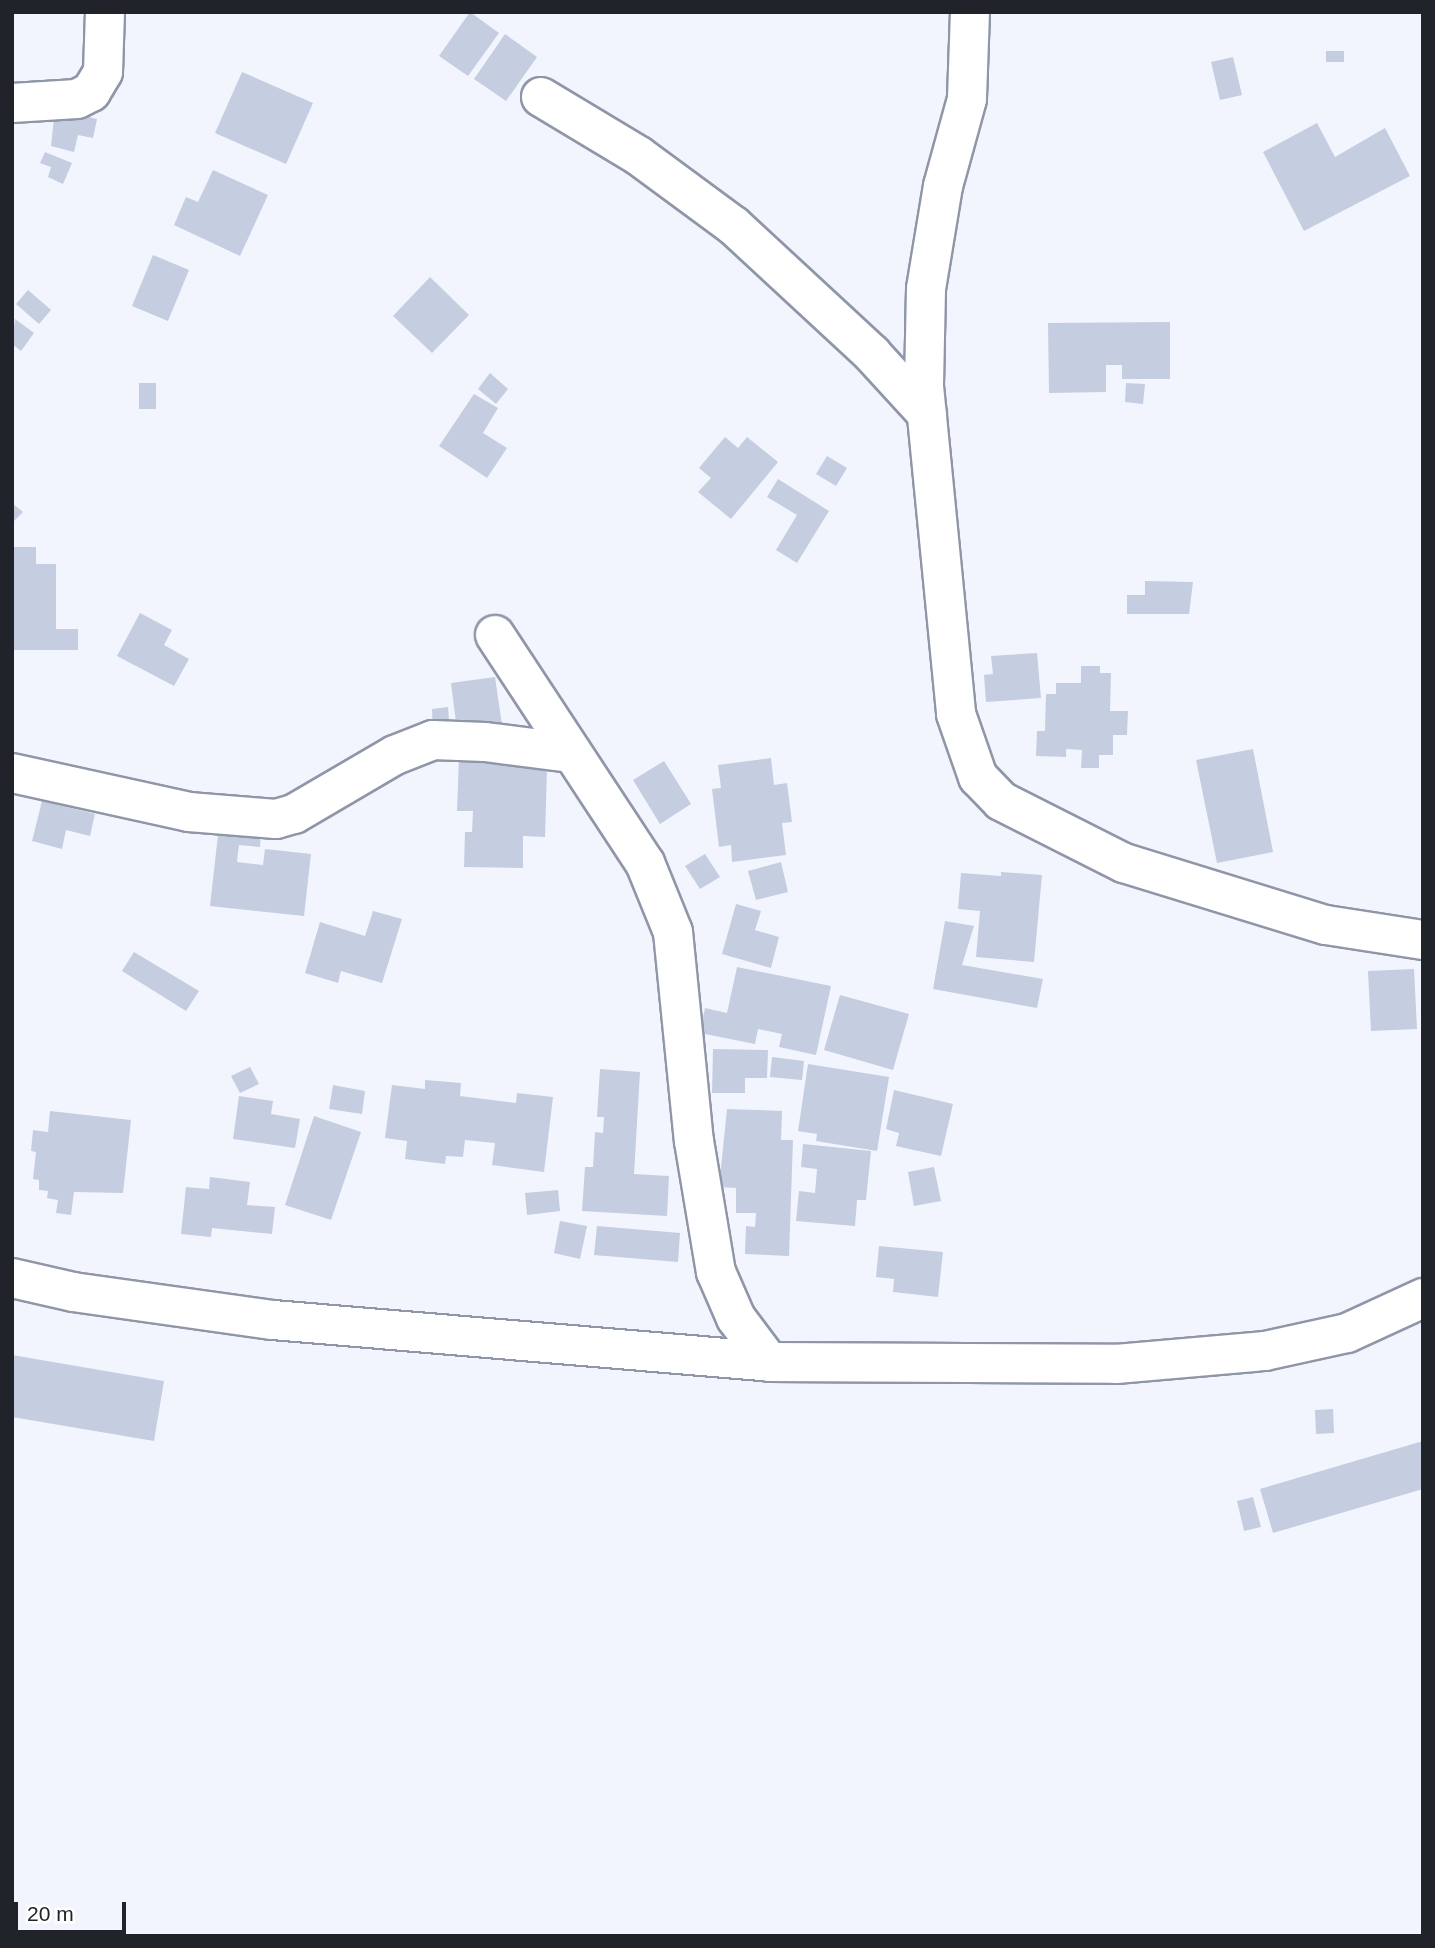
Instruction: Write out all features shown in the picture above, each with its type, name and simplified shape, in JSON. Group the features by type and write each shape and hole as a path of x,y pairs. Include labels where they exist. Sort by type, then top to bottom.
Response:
{"street":[{"path":"12,103 77,99 91,92 103,72 105,12"},
{"path":"970,12 967,99 943,186 926,289 927,414 956,714 978,777 1001,801 1124,863 1326,925 1423,940"},
{"path":"541,97 639,156 734,226 872,354 927,414"},
{"path":"495,635 645,863 673,932 694,1141 716,1272 736,1318 769,1362"},
{"path":"12,773 189,812 276,819 294,814 395,755 433,740 485,742 572,753"},
{"path":"12,1278 73,1292 273,1320 769,1362 1116,1364 1265,1351 1347,1333 1423,1298"}],"building":[{"path":"470,12 499,33 468,76 439,56"},
{"path":"505,34 537,57 506,101 474,79"},
{"path":"1326,51 1344,51 1344,62 1326,62"},
{"path":"1233,57 1242,95 1220,100 1211,62"},
{"path":"242,72 313,103 286,164 215,133"},
{"path":"55,109 97,119 93,138 78,135 74,152 51,146"},
{"path":"1317,123 1335,157 1385,128 1410,176 1304,231 1263,152"},
{"path":"45,152 72,163 63,184 48,177 51,167 40,163"},
{"path":"213,170 268,195 240,256 174,225 186,197 198,202"},
{"path":"153,255 189,270 168,321 132,306"},
{"path":"430,277 469,315 432,353 393,316"},
{"path":"28,290 51,310 39,324 16,304"},
{"path":"15,319 34,333 21,351 12,344"},
{"path":"1170,322 1170,379 1122,379 1122,365 1106,365 1106,392 1049,393 1048,323"},
{"path":"490,373 508,389 496,404 478,389"},
{"path":"139,383 156,383 156,409 139,409"},
{"path":"1126,383 1145,384 1143,404 1125,402"},
{"path":"474,394 498,408 483,433 507,448 487,478 439,446"},
{"path":"725,437 738,448 747,437 778,462 731,519 698,492 711,478 699,468"},
{"path":"827,456 847,468 836,486 816,474"},
{"path":"778,479 829,511 797,563 776,550 797,515 767,497"},
{"path":"12,503 23,512 12,523"},
{"path":"12,547 36,547 36,564 56,564 56,629 78,629 78,650 12,650"},
{"path":"1145,581 1193,582 1189,614 1127,614 1127,595 1145,595"},
{"path":"140,613 172,630 164,645 189,659 174,686 117,656"},
{"path":"1037,653 1041,698 986,702 984,675 993,674 991,656"},
{"path":"1081,666 1100,666 1100,673 1111,673 1110,711 1128,711 1127,735 1113,735 1113,755 1099,755 1099,768 1081,768 1082,750 1066,749 1066,757 1036,756 1037,731 1045,731 1046,694 1056,694 1056,683 1081,683"},
{"path":"495,677 502,725 457,730 451,683"},
{"path":"448,707 450,735 433,736 432,709"},
{"path":"1253,749 1273,852 1217,863 1196,760"},
{"path":"459,756 519,758 519,767 547,768 545,837 523,836 523,868 464,867 465,832 472,832 473,811 457,811"},
{"path":"771,758 774,785 787,783 792,822 782,823 786,855 732,862 731,845 719,847 712,789 721,788 718,765"},
{"path":"664,761 691,804 660,824 633,780"},
{"path":"42,801 95,814 90,836 66,830 62,849 32,841"},
{"path":"219,826 261,830 260,847 239,845 237,862 263,865 265,849 311,854 304,916 210,906"},
{"path":"705,854 720,877 700,889 685,866"},
{"path":"781,862 788,892 756,900 748,871"},
{"path":"1001,872 1042,875 1034,962 976,957 980,911 958,909 961,873 1001,876"},
{"path":"736,904 761,911 755,930 779,937 771,968 722,954"},
{"path":"373,911 402,919 382,983 341,971 338,983 305,973 320,922 365,936"},
{"path":"945,921 974,926 962,965 1043,979 1037,1008 933,989"},
{"path":"134,952 199,991 186,1011 122,971"},
{"path":"737,967 831,986 816,1055 779,1047 782,1034 758,1029 755,1044 700,1033 705,1008 727,1013"},
{"path":"1414,969 1417,1029 1371,1031 1368,971"},
{"path":"840,995 909,1014 893,1070 824,1050"},
{"path":"713,1049 768,1050 767,1078 745,1078 745,1093 712,1093"},
{"path":"772,1057 804,1061 802,1080 770,1077"},
{"path":"808,1064 889,1077 877,1151 816,1141 817,1134 798,1131"},
{"path":"250,1067 259,1084 240,1093 231,1076"},
{"path":"600,1069 640,1072 634,1174 669,1176 667,1216 582,1211 585,1167 593,1167 595,1132 603,1133 604,1117 597,1117"},
{"path":"425,1080 461,1083 460,1096 516,1103 517,1093 553,1097 544,1172 492,1165 495,1143 465,1140 463,1157 446,1156 445,1164 405,1159 407,1141 385,1138 392,1085 425,1089"},
{"path":"333,1085 365,1091 362,1114 329,1109"},
{"path":"894,1090 953,1104 941,1156 896,1146 899,1133 886,1129"},
{"path":"239,1096 273,1101 271,1114 300,1119 295,1148 233,1139"},
{"path":"727,1109 782,1111 781,1140 793,1140 789,1256 745,1254 746,1226 755,1227 756,1213 736,1213 736,1188 719,1187"},
{"path":"50,1111 131,1120 123,1193 74,1192 71,1215 56,1213 58,1200 47,1198 48,1191 39,1190 39,1180 33,1179 36,1152 31,1151 33,1130 48,1132"},
{"path":"314,1116 361,1132 331,1220 285,1205"},
{"path":"803,1144 871,1151 866,1200 857,1200 855,1226 796,1221 799,1191 815,1193 817,1169 801,1167"},
{"path":"934,1167 941,1201 914,1206 908,1172"},
{"path":"210,1177 250,1182 247,1205 275,1207 272,1234 212,1228 211,1237 181,1234 186,1187 209,1189"},
{"path":"558,1190 560,1211 527,1215 525,1193"},
{"path":"560,1221 587,1226 580,1259 554,1253"},
{"path":"597,1226 680,1233 678,1262 594,1255"},
{"path":"879,1246 943,1252 938,1297 893,1292 894,1279 876,1277"},
{"path":"12,1355 164,1381 154,1441 12,1417"},
{"path":"1333,1409 1334,1433 1316,1434 1315,1410"},
{"path":"1423,1441 1423,1489 1273,1533 1260,1489"},
{"path":"1253,1497 1261,1527 1244,1531 1237,1501"}]}
